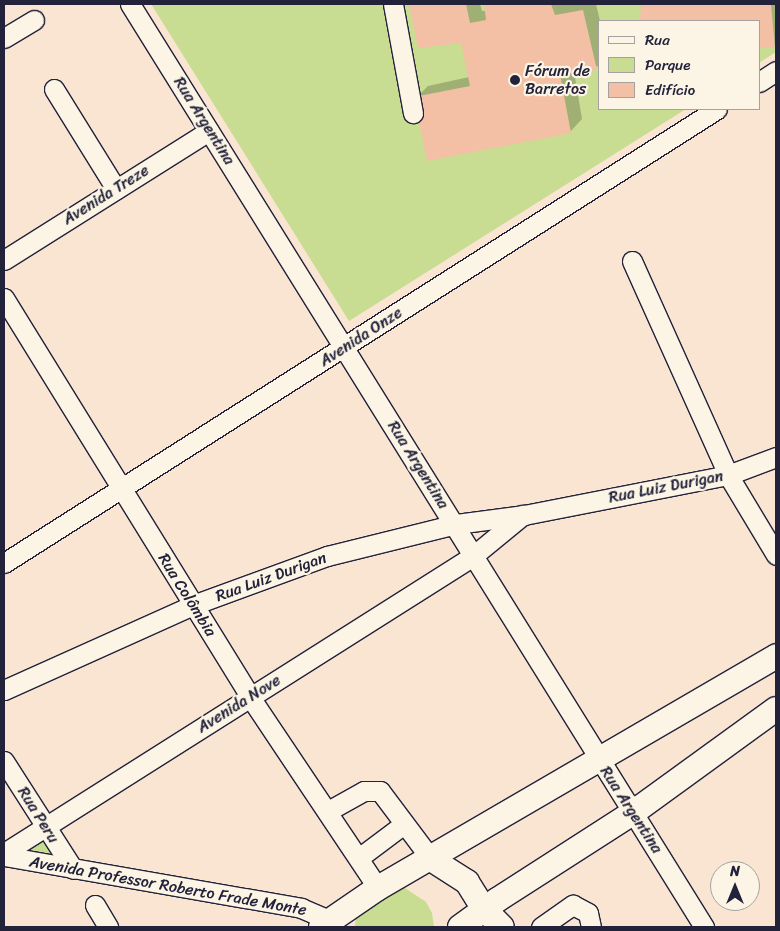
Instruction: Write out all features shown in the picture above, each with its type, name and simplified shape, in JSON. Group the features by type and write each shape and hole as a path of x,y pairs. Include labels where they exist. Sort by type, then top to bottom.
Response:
{"main road":[{"path":"326,924 378,888 431,859 776,656"},
{"path":"460,927 484,909 634,812 776,709"},
{"path":"431,859 467,882 484,909 502,927"}],"street":[{"name":"Rua Argentina","path":"130,4 456,524 473,556 704,927"},
{"path":"392,4 413,113"},
{"path":"4,38 34,20"},
{"path":"760,81 776,71"},
{"path":"54,89 116,189"},
{"name":"Avenida Onze","path":"4,563 122,490 715,110"},
{"name":"Avenida Treze","path":"4,260 209,131"},
{"path":"632,261 728,475 776,555"},
{"name":"Rua Colômbia","path":"4,298 250,697 360,858 378,888"},
{"name":"Rua Luiz Durigan","path":"4,690 193,605 327,556 456,524 524,515 728,475 776,457"},
{"name":"Rua Luiz Durigan","path":"473,556 524,515"},
{"name":"Avenida Nove","path":"4,854 473,556"},
{"name":"Rua Peru","path":"4,761 73,869"},
{"path":"328,811 371,789 380,791 431,859"},
{"path":"360,858 404,824"},
{"name":"Avenida Professor Roberto Frade Monte","path":"4,854 73,869 302,908 326,924"},
{"path":"95,906 108,927"},
{"path":"541,927 572,906 588,913 591,927"}],"green space":[{"path":"151,4 776,4 776,52 760,62 760,20 598,20 598,110 684,110 349,321"},
{"path":"43,836 57,859 19,852"},
{"path":"393,887 405,888 426,902 432,913 434,927 355,927 356,917"}],"building":[{"name":"Fórum de Barretos","path":"409,4 466,4 470,23 486,20 484,4 551,4 555,15 583,10 597,70 560,74 571,133 427,161 414,97 470,86 461,43 418,48"},
{"path":"641,4 771,4 775,48 760,48 760,20 640,20"}],"place":[{"name":"Fórum de Barretos","path":"515,80"}]}
